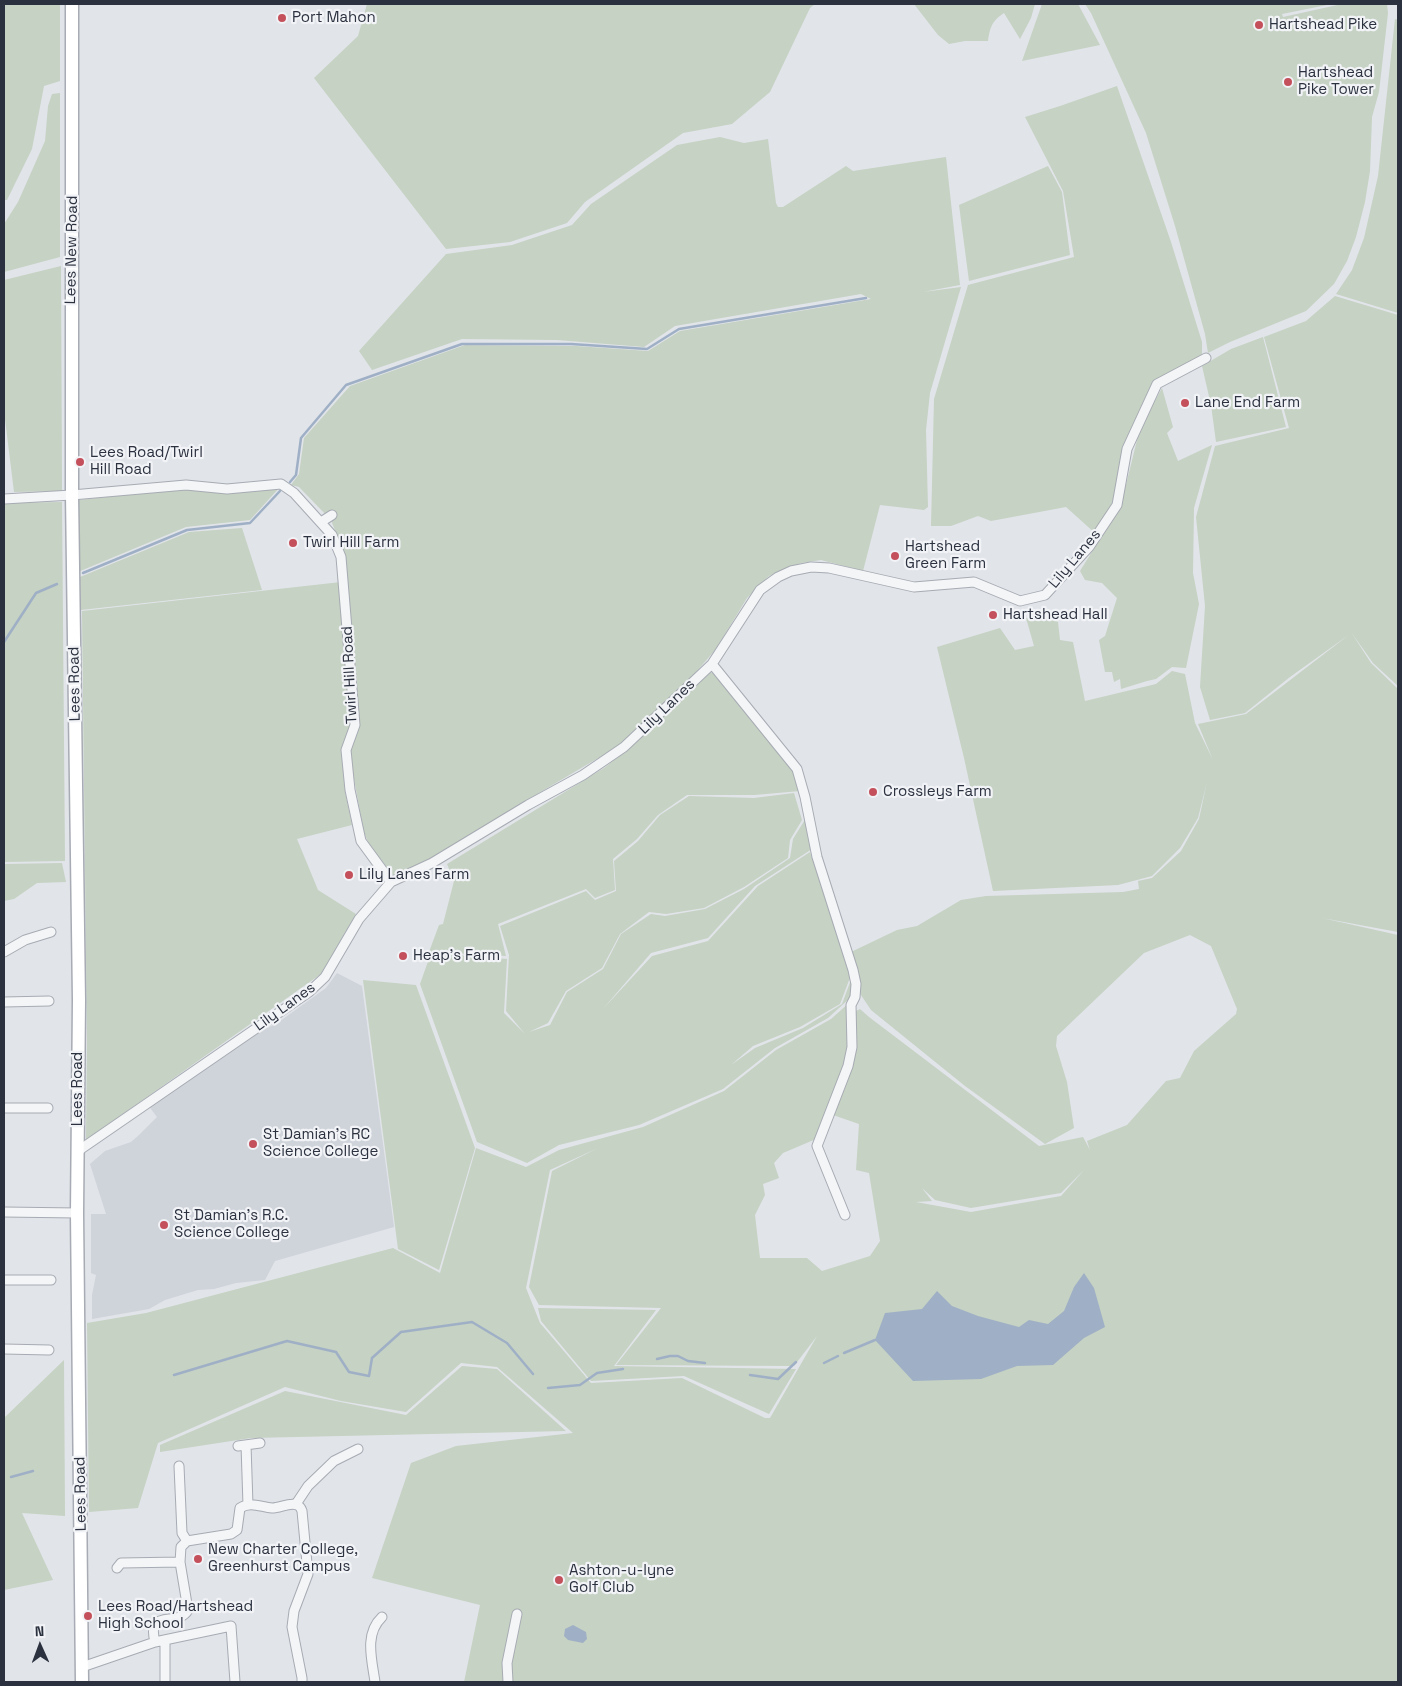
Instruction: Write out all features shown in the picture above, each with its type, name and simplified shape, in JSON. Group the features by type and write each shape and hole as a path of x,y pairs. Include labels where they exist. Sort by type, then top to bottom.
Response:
{"main road":[{"name":"Lees New Road","path":"72,4 72,495"},
{"name":"Lees Road","path":"72,495 79,1000 77,1213 82,1682"}],"street":[{"name":"Lily Lanes","path":"78,1151 309,992 325,977 359,919 391,882 432,863 528,805 584,774 624,747 712,664 760,590 778,577 803,568 829,568 914,587 974,582 1020,601 1045,595 1090,547 1117,505 1127,450 1157,384 1206,358"},
{"name":"Twirl Hill Road","path":"72,495 186,485 227,489 282,484 294,493 332,535 341,557 355,725 346,750 350,790 361,841 391,882"},
{"path":"4,499 72,495"},
{"path":"320,522 332,516"},
{"path":"712,664 797,769 805,797 817,857 853,970 856,984 855,996 851,1005 852,1047 848,1066 817,1146 845,1215"},
{"path":"4,952 25,940 51,932"},
{"path":"4,1002 49,1000"},
{"path":"4,1108 48,1108"},
{"path":"4,1212 77,1213"},
{"path":"4,1280 51,1280"},
{"path":"4,1349 48,1350"},
{"path":"248,1505 242,1446 260,1443"},
{"path":"156,1642 152,1631 153,1626 157,1622 188,1613 180,1562 181,1547 187,1541 231,1534 237,1530 240,1508 248,1505 273,1508 296,1504 308,1486 334,1461 358,1450"},
{"path":"179,1466 182,1533 187,1541"},
{"path":"296,1504 300,1506 302,1511 308,1574 294,1611 292,1627 302,1682"},
{"path":"117,1568 121,1563 180,1562"},
{"path":"508,1682 507,1663 517,1614"},
{"path":"375,1682 370,1646 375,1623 382,1617"},
{"path":"82,1666 156,1642 232,1626 236,1682"},
{"path":"165,1640 165,1682"}],"shaded area":[{"name":"St Damian's RC Science College","path":"337,973 362,986 394,1227 275,1261 265,1280 198,1290 165,1300 149,1309 92,1319 92,1295 96,1275 91,1273 91,1214 106,1214 90,1164 105,1151 131,1142 157,1117 148,1105 258,1032 276,1024 326,988"}],"green space":[{"path":"4,4 60,4 60,81 44,86 32,149 7,200 4,200"},
{"path":"367,4 815,4 810,8 770,92 732,124 683,133 585,202 567,223 510,242 446,249 314,78 358,36"},
{"path":"914,4 1035,4 1031,18 1020,39 1004,13 992,25 988,41 965,41 949,44 938,35"},
{"path":"1042,4 1078,4 1100,45 1022,61"},
{"path":"1085,4 1332,4 1282,14 1283,17 1342,4 1387,4 1388,13 1379,92 1372,117 1370,171 1365,202 1356,237 1347,261 1334,284 1306,311 1208,353 1205,334 1175,226 1146,133 1091,13"},
{"path":"1395,19 1398,20 1398,313 1336,294 1352,270 1364,238 1378,176"},
{"path":"1117,86 1171,242 1202,342 1202,357 1156,381 1111,505 1096,534 1066,507 991,521 978,516 951,526 931,526 934,399 968,285 1074,257 1063,191 1025,117"},
{"path":"60,93 60,257 4,272 4,224 18,202 45,141 48,106 52,94"},
{"path":"720,137 744,143 768,139 778,207 783,207 846,166 853,171 946,157 960,285 923,292 961,287 930,393 926,430 928,507 924,510 880,505 863,571 821,560 801,563 769,576 747,598 716,649 656,718 617,747 532,797 450,850 394,876 370,846 364,833 349,752 358,724 355,669 344,554 331,520 299,487 291,485 299,474 304,438 350,386 465,345 576,346 648,351 680,331 871,299 861,294 675,326 644,347 557,340 462,339 372,370 359,351 446,254 512,245 572,225 591,204 677,145"},
{"path":"1048,166 1062,192 1070,255 969,281 959,205"},
{"path":"61,266 62,491 14,492 4,411 4,280"},
{"path":"1335,296 1398,315 1398,686 1373,663 1351,632 1371,663 1398,689 1398,932 1322,918 1398,935 1398,1682 464,1682 480,1605 372,1578 411,1463 456,1446 573,1433 497,1367 461,1363 406,1412 341,1401 285,1387 158,1443 138,1508 89,1512 87,1323 146,1313 393,1248 440,1273 476,1148 526,1167 559,1150 643,1127 724,1091 776,1050 831,1019 849,1003 849,1051 816,1139 783,1153 774,1163 779,1178 763,1184 765,1195 755,1215 760,1258 807,1258 822,1271 870,1256 880,1241 869,1173 856,1170 859,1124 833,1115 853,1064 856,1048 854,1012 860,1009 1039,1146 1083,1137 1090,1150 1087,1141 1127,1125 1166,1081 1180,1078 1194,1051 1236,1014 1237,1009 1211,946 1190,935 1144,953 1057,1036 1056,1046 1067,1082 1074,1128 1045,1144 965,1086 871,1010 861,995 851,952 897,930 917,926 961,900 986,896 1123,892 1139,889 1138,881 1152,878 1181,851 1199,819 1207,782 1198,818 1180,848 1152,876 1118,885 993,891 937,647 1000,628 1015,650 1034,646 1026,618 1044,612 1058,622 1060,640 1073,642 1085,701 1156,684 1172,671 1185,674 1195,723 1213,760 1198,724 1246,714 1350,634 1290,677 1245,713 1210,720 1200,687 1205,606 1196,517 1215,446 1289,428 1264,337 1306,321","holes":["598,1148 552,1171 529,1287 539,1305 661,1308 616,1365 794,1366 817,1336 770,1418 765,1418 682,1378 591,1383 540,1323 526,1288 550,1170","1084,1170 1061,1196 971,1212 916,1202 932,1201 922,1188 935,1200 971,1208 1061,1193"]},
{"path":"1263,337 1286,427 1216,442 1211,405 1202,366 1231,349"},
{"path":"1162,388 1173,427 1167,433 1178,461 1212,445 1194,508 1193,573 1199,604 1186,668 1172,667 1156,679 1121,689 1120,679 1114,682 1112,672 1105,672 1099,640 1105,636 1117,598 1102,583 1085,580 1080,571 1121,505 1140,428"},
{"path":"280,487 250,520 186,527 78,572 79,500 188,488"},
{"path":"62,502 65,861 4,862 4,503"},
{"path":"242,528 262,590 81,610 80,577 189,532"},
{"path":"341,582 352,723 344,749 345,792 352,825 297,839 318,890 356,914 321,974 86,1140 87,1040 82,611"},
{"path":"710,673 714,673 792,768 800,791 754,795 687,795 658,815 637,839 613,859 615,890 595,898 586,889 498,924 506,956 429,952 439,925 443,924 454,881 447,864 604,768 623,753"},
{"path":"794,793 802,820 790,840 788,858 744,887 704,908 666,914 649,912 620,934 602,968 566,991 548,1023 529,1032 550,1025 567,992 603,969 621,934 651,914 665,916 705,909 744,889 790,858 793,839 806,818 812,849 755,886 708,938 651,953 602,1010 652,956 708,941 758,886 810,852 851,975 840,1004 800,1027 753,1046 731,1065 755,1048 803,1028 842,1004 852,977 850,998 828,1018 775,1048 723,1089 639,1125 559,1145 527,1163 477,1142 420,984 431,953 507,959 504,1013 525,1034 506,1011 509,955 500,926 586,891 595,900 616,891 614,861 638,841 660,815 689,796 754,798"},
{"path":"62,863 66,882 37,883 14,899 4,901 4,864"},
{"path":"363,980 416,985 475,1148 439,1270 398,1249"},
{"path":"538,1308 656,1310 614,1366 796,1369 769,1414 684,1376 591,1381 541,1321"},
{"path":"64,1360 65,1516 22,1513 53,1580 4,1590 4,1418"},
{"path":"462,1366 497,1369 566,1431 251,1438 160,1452 160,1445 285,1391 406,1415"}],"water":[{"path":"1084,1273 1094,1288 1105,1327 1084,1338 1053,1365 1017,1366 981,1379 913,1381 875,1340 885,1313 922,1309 937,1291 952,1306 978,1316 1019,1327 1029,1320 1048,1324 1064,1311 1074,1287"},
{"path":"573,1625 586,1632 587,1639 583,1643 568,1640 564,1636 565,1629"}],"waterway":[{"path":"290,482 296,475 301,438 346,385 462,344 571,344 647,349 679,329 866,298"},
{"path":"83,573 187,530 250,523 280,491"},
{"path":"4,642 36,593 57,584"},
{"path":"174,1375 287,1341 336,1352 349,1372 369,1376 372,1358 401,1332 472,1322 507,1343 533,1374"},
{"path":"844,1353 875,1340"},
{"path":"657,1359 678,1356 688,1361 705,1363"},
{"path":"824,1363 838,1356"},
{"path":"750,1375 778,1379 796,1362"},
{"path":"548,1388 580,1385 597,1373 623,1369"},
{"path":"11,1477 33,1471"}],"place":[{"name":"Port Mahon","path":"282,18"},
{"name":"Hartshead Pike","path":"1259,25"},
{"name":"Hartshead Pike Tower","path":"1288,82"},
{"name":"Lane End Farm","path":"1185,403"},
{"name":"Lees Road/Twirl Hill Road","path":"80,462"},
{"name":"Twirl Hill Farm","path":"293,543"},
{"name":"Hartshead Green Farm","path":"895,556"},
{"name":"Hartshead Hall","path":"993,615"},
{"name":"Crossleys Farm","path":"873,792"},
{"name":"Lily Lanes Farm","path":"349,875"},
{"name":"Heap's Farm","path":"403,956"},
{"name":"St Damian's RC Science College","path":"253,1144"},
{"name":"St Damian's R.C. Science College","path":"164,1225"},
{"name":"New Charter College, Greenhurst Campus","path":"198,1559"},
{"name":"Ashton-u-lyne Golf Club","path":"559,1580"},
{"name":"Lees Road/Hartshead High School","path":"88,1616"}]}
